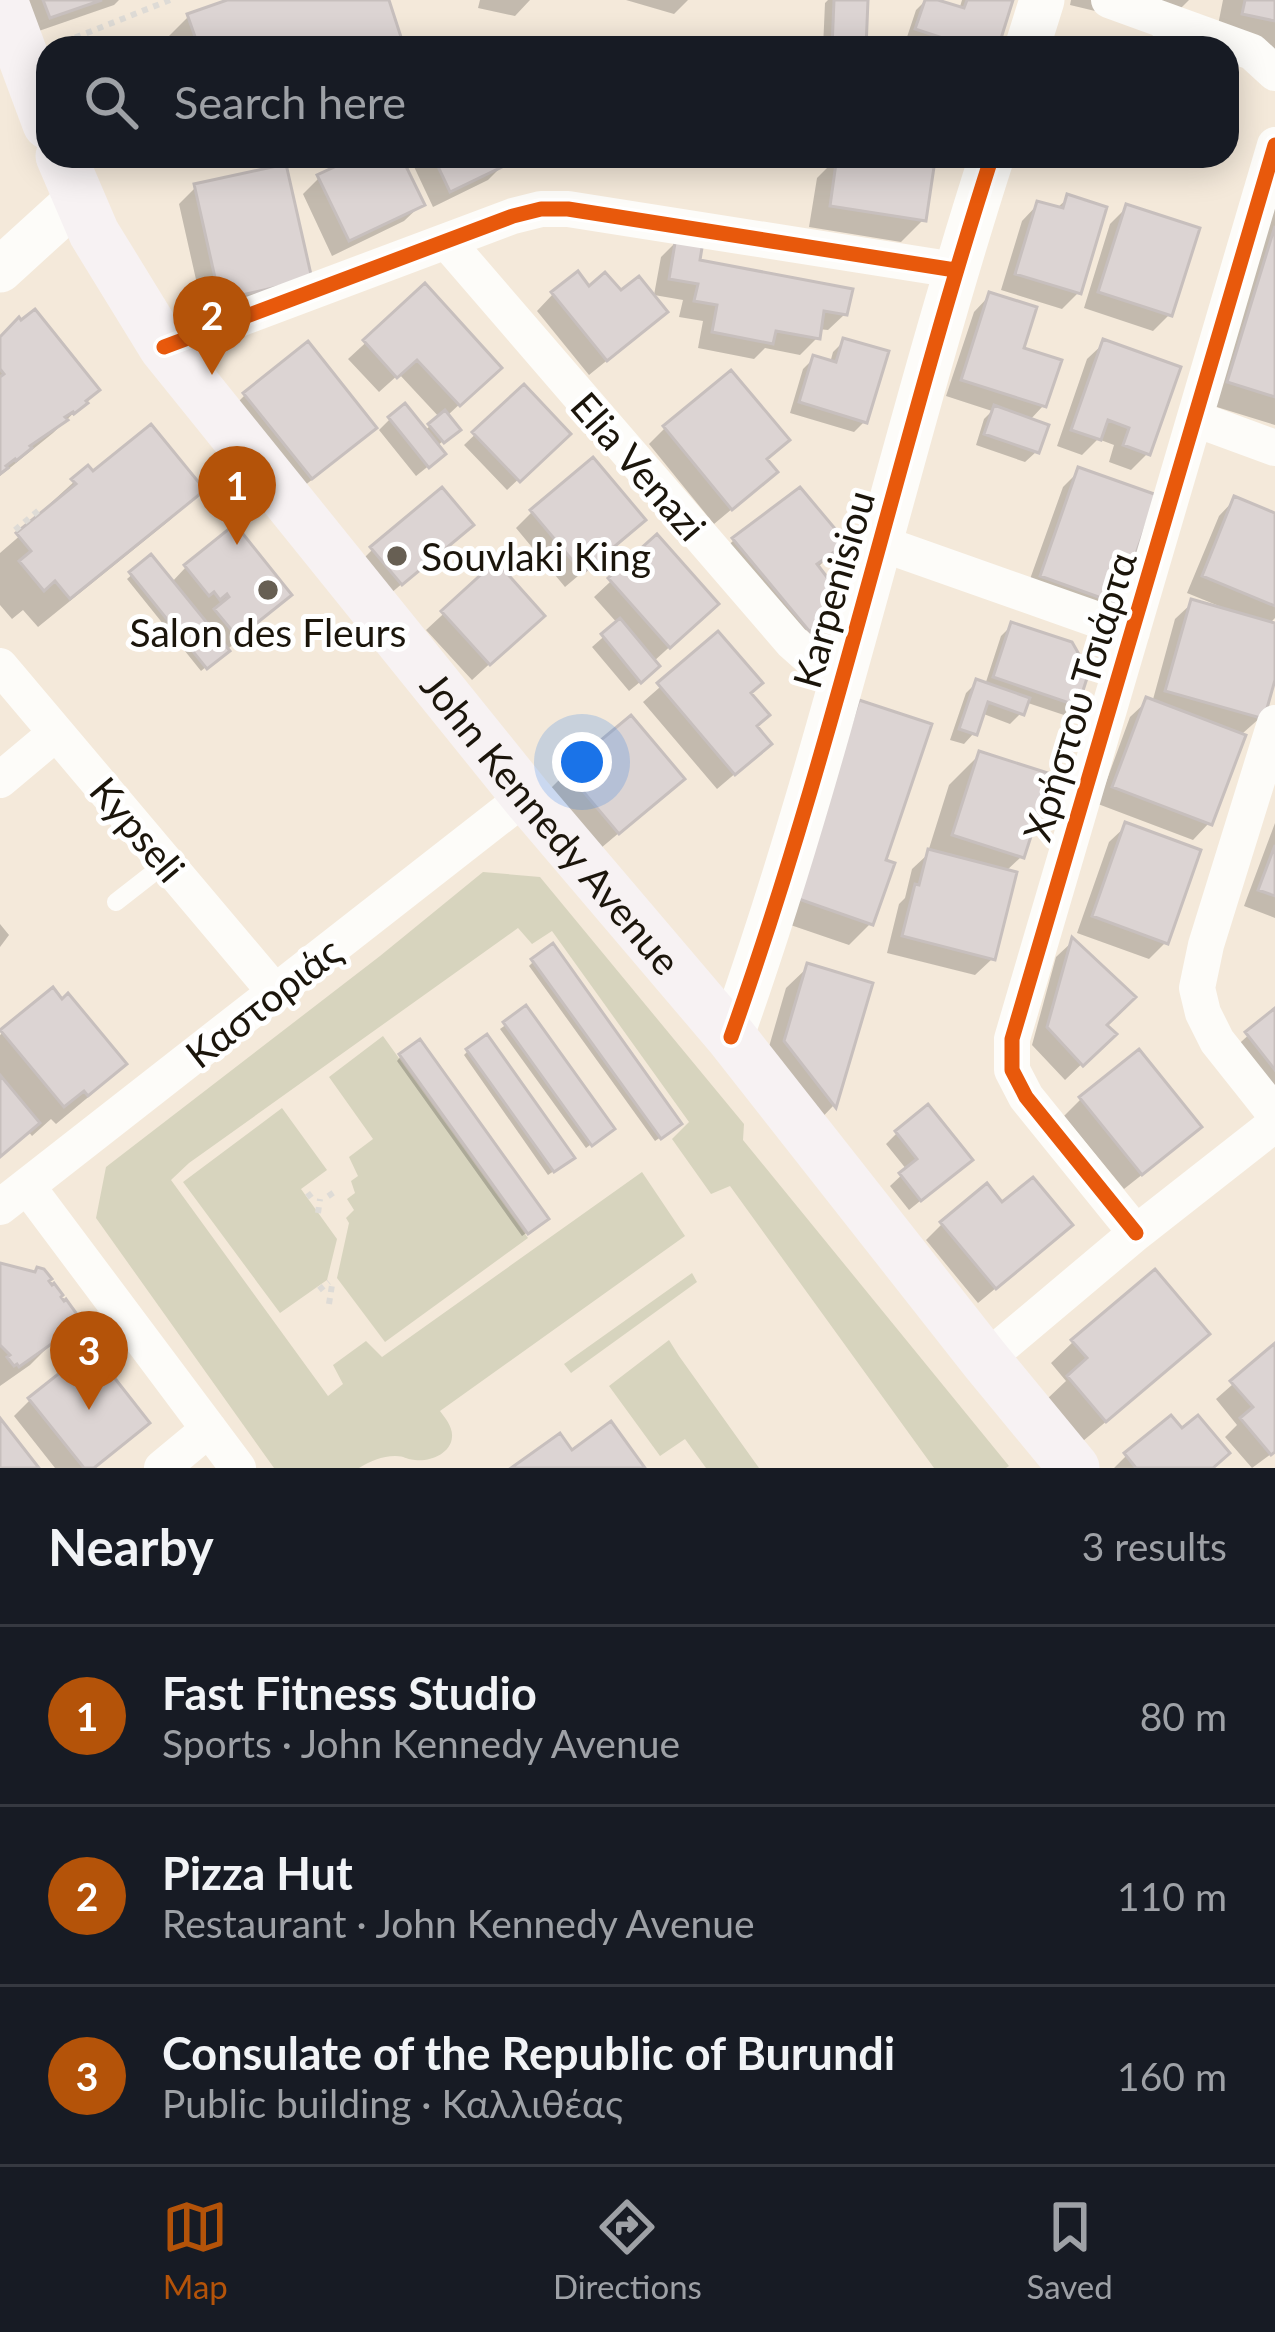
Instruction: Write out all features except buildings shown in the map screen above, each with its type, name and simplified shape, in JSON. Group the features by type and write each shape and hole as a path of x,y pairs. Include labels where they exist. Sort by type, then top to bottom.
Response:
{"main road":[{"path":"2,0 36,92"},
{"name":"John Kennedy Avenue","path":"69,177 103,249 164,346 526,796 731,1037 1074,1468"}],"street":[{"path":"1031,36 1042,0"},
{"path":"1109,0 1162,35"},
{"path":"1239,50 1252,52 1275,73"},
{"name":"Χρήστου Τσιάρτα","path":"1136,1232 1026,1096 1010,1058 1017,1018 1275,145"},
{"name":"Karpenisiou","path":"731,1037 845,670 955,269 988,168"},
{"path":"0,270 69,177"},
{"path":"164,346 541,209 568,208 955,269"},
{"name":"Elia Venazi","path":"447,242 768,616 809,658 845,670"},
{"path":"1196,419 1275,448"},
{"path":"880,544 1132,632"},
{"name":"Kypseli","path":"0,666 276,993"},
{"path":"1275,723 1197,988 1217,1041 1275,1114"},
{"path":"0,780 56,733"},
{"name":"Καστοριάς","path":"13,1197 526,796"},
{"path":"985,1360 1136,1232 1275,1124"},
{"path":"13,1197 238,1468"},
{"path":"162,1468 209,1429"}],"lane":[{"path":"116,902 166,863"}],"path":[{"path":"80,36 170,0"},
{"path":"15,530 39,510"},
{"path":"329,1192 335,1201"},
{"path":"307,1196 318,1194 318,1214"},
{"path":"319,1289 332,1283"},
{"path":"332,1283 343,1294"},
{"path":"329,1304 332,1283"}],"shaded area":[{"path":"483,872 540,877 744,1124 743,1140 1009,1466 934,1468 730,1186 711,1194 672,1139 689,1122 552,931 532,944 518,928 171,1180 328,1396 343,1384 333,1365 366,1341 382,1357 642,1172 685,1236 440,1411 452,1437 438,1456 421,1460 385,1457 359,1468 274,1468 96,1218 106,1167"},
{"path":"383,1036 528,1238 385,1342 337,1278 349,1223 346,1218 354,1210 347,1199 355,1193 351,1181 358,1176 349,1157 373,1139 329,1077"},
{"path":"282,1108 327,1170 301,1189 337,1239 327,1280 280,1313 183,1182"},
{"path":"692,1273 697,1282 571,1373 564,1364"},
{"path":"669,1340 759,1468 706,1468 685,1439 660,1456 609,1386"}],"cycle path":[{"path":"1136,1233 1026,1097 1012,1070 1012,1039 1275,145"},
{"path":"731,1037 802,818 988,168"},
{"path":"164,347 541,209 568,209 955,270"}],"place":[{"name":"Pizza Hut","path":"212,375"},
{"name":"Fast Fitness Studio","path":"237,545"},
{"name":"Souvlaki King","path":"397,556"},
{"name":"Salon des Fleurs","path":"268,590"},
{"name":"Consulate of the Republic of Burundi","path":"89,1410"}]}
